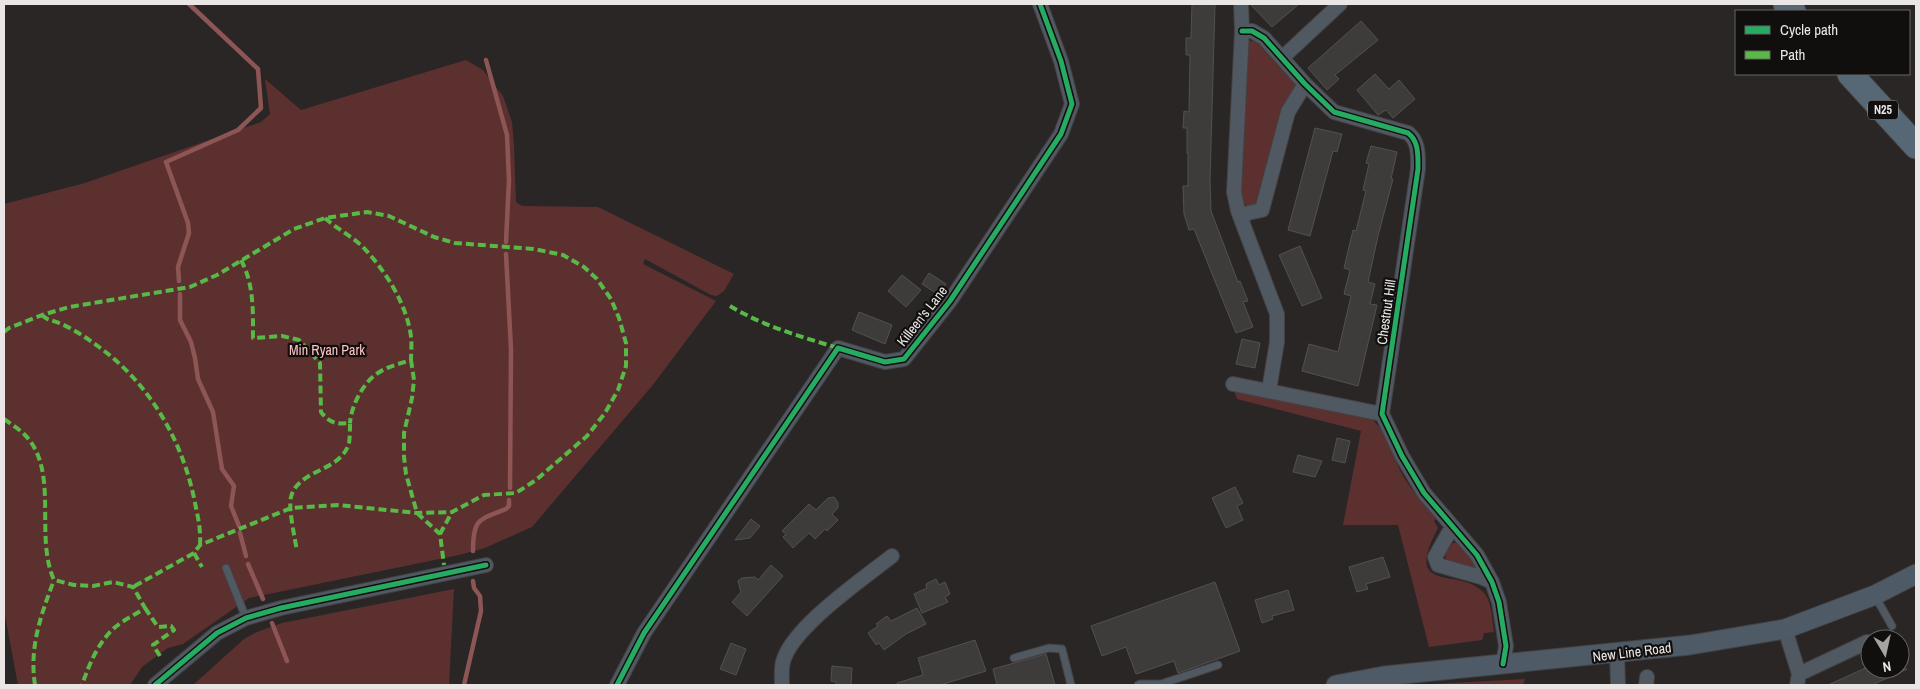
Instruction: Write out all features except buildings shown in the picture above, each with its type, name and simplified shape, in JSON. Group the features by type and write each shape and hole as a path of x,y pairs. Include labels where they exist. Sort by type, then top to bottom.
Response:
{"highway":[{"name":"N25","path":"1851,75 1916,146"}],"main road":[{"name":"New Line Road","path":"1336,685 1384,676 1690,645 1784,629 1875,595 1916,574"}],"street":[{"name":"Killeen's Lane","path":"617,685 644,633 838,348 885,362 904,359 950,300 1061,134 1072,104 1061,61 1040,4"},
{"path":"1241,4 1242,31 1234,192 1235,202 1277,314 1277,342 1269,390"},
{"path":"1282,58 1340,4"},
{"name":"Chestnut Hill","path":"1242,31 1252,31 1264,38 1305,84 1334,112 1408,133 1414,140 1418,169 1382,414"},
{"path":"1241,218 1248,213 1262,210 1288,112 1305,84"},
{"path":"1233,384 1382,414 1402,456 1424,493 1477,554 1492,582 1499,602 1506,646 1503,664"},
{"path":"1452,527 1435,557 1438,565 1492,582"},
{"path":"782,685 783,662 793,642 808,623 892,556"},
{"path":"155,685 217,633 246,618 281,608 486,565"},
{"path":"1784,629 1798,680 1860,646"},
{"path":"1617,653 1618,685"}],"lane":[{"path":"226,568 246,618"},
{"path":"1875,595 1892,626"},
{"path":"1014,658 1049,648 1062,649 1071,685"},
{"path":"1138,685 1162,684 1218,665"}],"green space":[{"path":"1249,41 1258,41 1295,81 1297,87 1259,201 1251,206 1241,202 1240,194 1246,48"},
{"name":"Min Ryan Park","path":"466,60 483,70 503,96 512,122 516,202 522,206 598,207 734,274 724,291 717,296 711,295 645,259 643,264 716,301 652,386 532,527 485,548 459,555 249,598 183,644 168,648 142,667 130,685 18,685 4,610 4,204 85,183 261,122 270,114 265,79 301,110"},
{"path":"1234,390 1371,418 1382,431 1405,479 1436,519 1434,521 1438,528 1428,549 1426,563 1431,572 1439,576 1463,581 1475,586 1485,594 1490,607 1494,632 1484,633 1482,640 1429,647 1398,525 1343,525 1361,431 1237,399"},
{"path":"1453,543 1457,543 1464,549 1478,571 1458,567 1446,559 1445,554"},
{"path":"454,589 449,685 193,685 244,639 257,632 282,623"},
{"path":"1525,679 1523,685 1415,685"}],"waterway":[{"path":"179,281 178,267 189,233 188,223 166,162 238,130 261,108 258,69 189,4"},
{"path":"486,60 507,135 509,180 506,242"},
{"path":"506,254 511,349 510,488"},
{"path":"180,294 180,320 191,342 198,379 213,412 222,469 234,486 231,506 239,526"},
{"path":"473,551 476,526 484,518 506,509 509,506 509,500"},
{"path":"240,533 246,556"},
{"path":"248,564 263,599"},
{"path":"464,685 481,611 480,596 474,588 473,581"},
{"path":"272,623 287,661"}],"marked path":[{"path":"4,332 9,328 42,315 69,307 190,287 217,275 294,229 325,218 367,212 389,216 434,237 455,243 534,249 563,255 584,267 597,279 611,299 626,343 626,366 618,390 605,413 587,436 536,480 516,493 484,495 452,512 417,513 337,505 291,508 200,545 194,553 133,587"},
{"path":"325,218 362,246 387,277 405,312 411,337 411,360 383,370 370,379 352,410 350,423"},
{"path":"241,260 251,288 253,338 282,336 299,340 320,363 321,412 334,422 350,423 349,443 338,460 302,481 295,488 291,497 291,515 297,551"},
{"path":"730,306 769,325 838,348"},
{"path":"42,315 74,330 99,347 134,378 149,396 173,436 190,480 200,529 200,545"},
{"path":"411,360 414,380 404,433 406,474 417,513 440,534 444,565"},
{"path":"4,419 25,435 35,450 41,467 44,485 48,563 54,580 74,585 93,586 113,582 133,587 145,608 112,630 102,642 82,685"},
{"path":"440,534 452,512"},
{"path":"194,553 202,567"},
{"path":"35,685 34,657 37,631 54,580"},
{"path":"145,608 158,627 171,626 174,630 153,645 160,656"}],"cycle path":[{"path":"617,685 644,633 838,348 885,362 904,359 950,301 1061,134 1072,104 1061,61 1040,4"},
{"path":"1242,31 1252,31 1264,38 1305,84 1334,112 1408,133 1416,144 1418,169 1382,414 1402,456 1424,493 1477,555 1492,582 1499,602 1506,646 1503,664"},
{"path":"155,685 217,633 246,618 281,608 486,565"}]}
